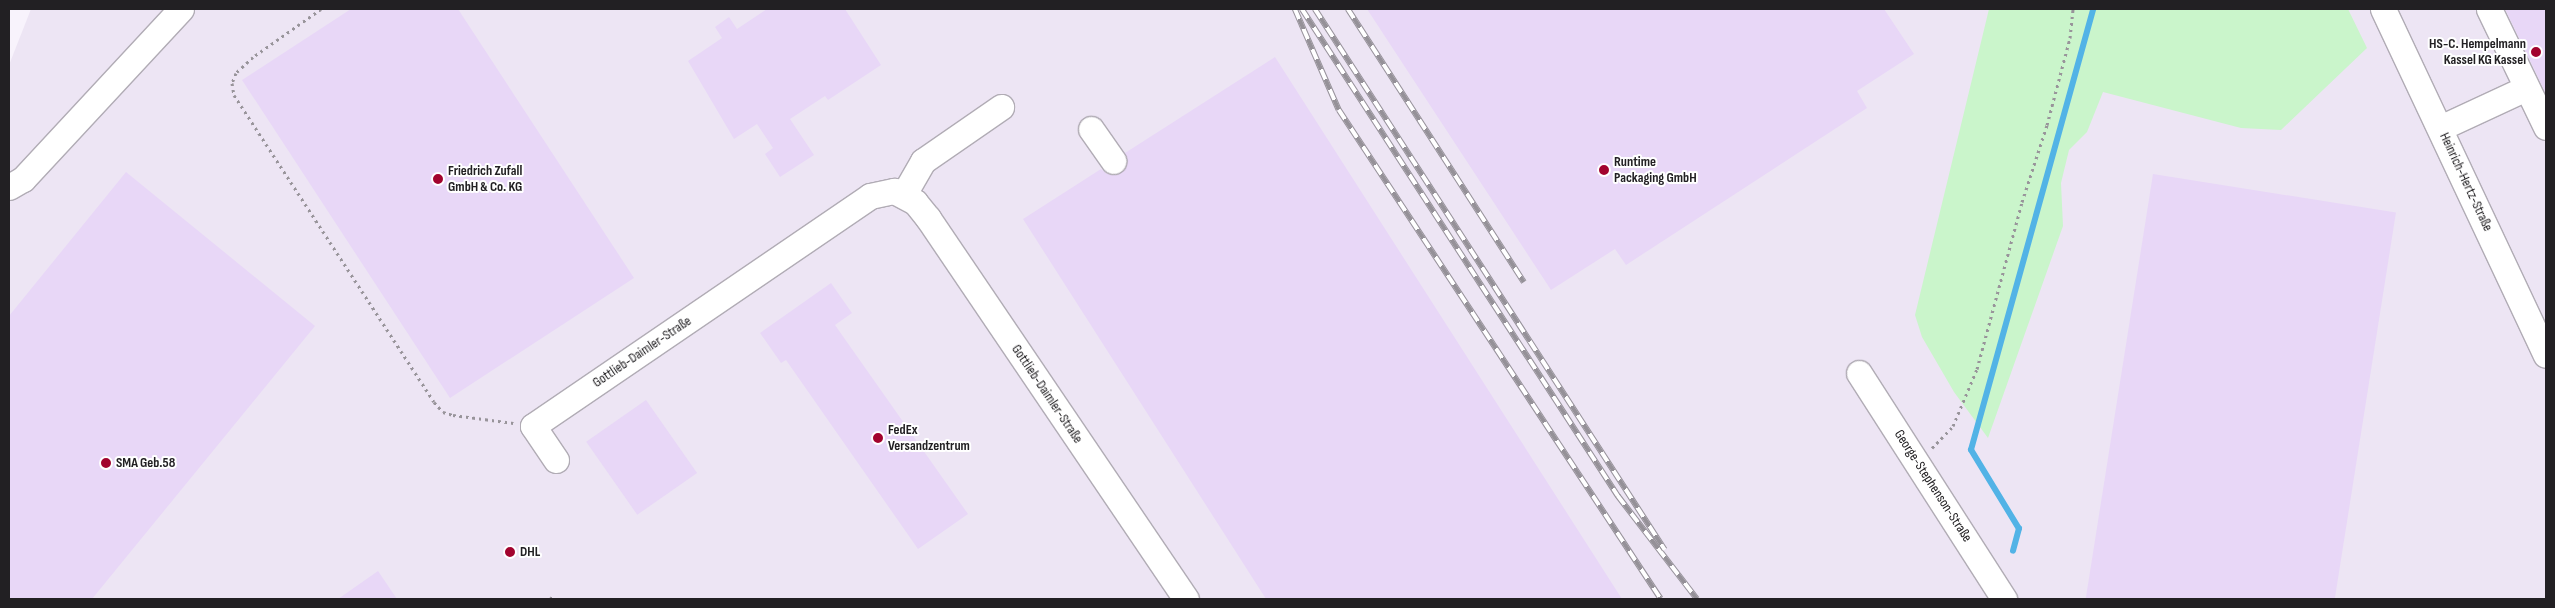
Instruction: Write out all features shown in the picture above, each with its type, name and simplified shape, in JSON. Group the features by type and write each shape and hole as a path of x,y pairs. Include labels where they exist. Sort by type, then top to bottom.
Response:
{"street":[{"name":"Heinrich-Hertz-Straße","path":"2383,9 2544,344"},
{"path":"2489,9 2546,126"},
{"path":"9,187 23,179 178,10"},
{"path":"2440,128 2526,88"},
{"path":"904,194 923,161 1001,107"},
{"path":"1091,129 1113,161"},
{"name":"Gottlieb-Daimler-Straße","path":"533,426 870,196 882,192 904,194 928,218 1186,599"},
{"name":"George-Stephenson-Straße","path":"1859,373 1918,462 2004,599"},
{"path":"533,426 556,460"}],"path":[{"path":"321,9 252,57 236,73 232,83 234,95 434,402 443,412 533,426"},
{"path":"1918,462 1953,426 1977,369 2022,202 2047,125 2070,38 2072,9"},
{"path":"550,599 553,596"}],"shaded area":[{"path":"31,9 2546,9 2546,599 9,599 9,65"}],"green space":[{"path":"1989,9 2348,9 2367,48 2281,130 2241,128 2103,92 2087,132 2069,150 2061,183 2063,226 1988,438 1954,392 1922,337 1915,315"}],"building":[{"name":"Friedrich Zufall GmbH & Co. KG","path":"351,9 458,9 634,278 450,398 242,80"},
{"path":"767,9 845,9 881,65 828,100 825,96 790,119 814,155 780,177 765,154 773,148 757,124 734,139 688,61 722,38 715,27 729,17 737,29"},
{"name":"Runtime Packaging GmbH","path":"1367,9 1884,9 1914,54 1857,91 1867,108 1626,265 1615,249 1551,290"},
{"name":"HS-C. Hempelmann Kassel KG Kassel","path":"2505,9 2546,9 2546,94"},
{"path":"1275,57 1622,599 1266,599 1023,219 1101,169 1107,174 1121,173 1126,167 1125,153"},
{"name":"SMA Geb.58","path":"126,172 315,326 92,599 9,599 9,316"},
{"path":"2153,174 2396,212 2335,599 2086,599"},
{"name":"FedEx Versandzentrum","path":"831,283 852,313 835,325 968,514 918,549 786,360 781,363 760,333"},
{"path":"646,400 697,473 637,515 586,442"},
{"path":"378,571 397,599 338,599"}],"waterway":[{"path":"2013,551 2019,529 1971,450 2093,9"}],"railway":[{"path":"1295,9 1339,110 1661,599"},
{"path":"1302,9 1618,496 1697,599"},
{"path":"1315,9 1665,550"},
{"path":"1348,9 1524,282"}],"place":[{"name":"HS-C. Hempelmann Kassel KG Kassel","path":"2536,52"},
{"name":"Runtime Packaging GmbH","path":"1604,170"},
{"name":"Friedrich Zufall GmbH & Co. KG","path":"438,179"},
{"name":"FedEx Versandzentrum","path":"878,438"},
{"name":"SMA Geb.58","path":"106,463"},
{"name":"DHL","path":"510,552"}]}
